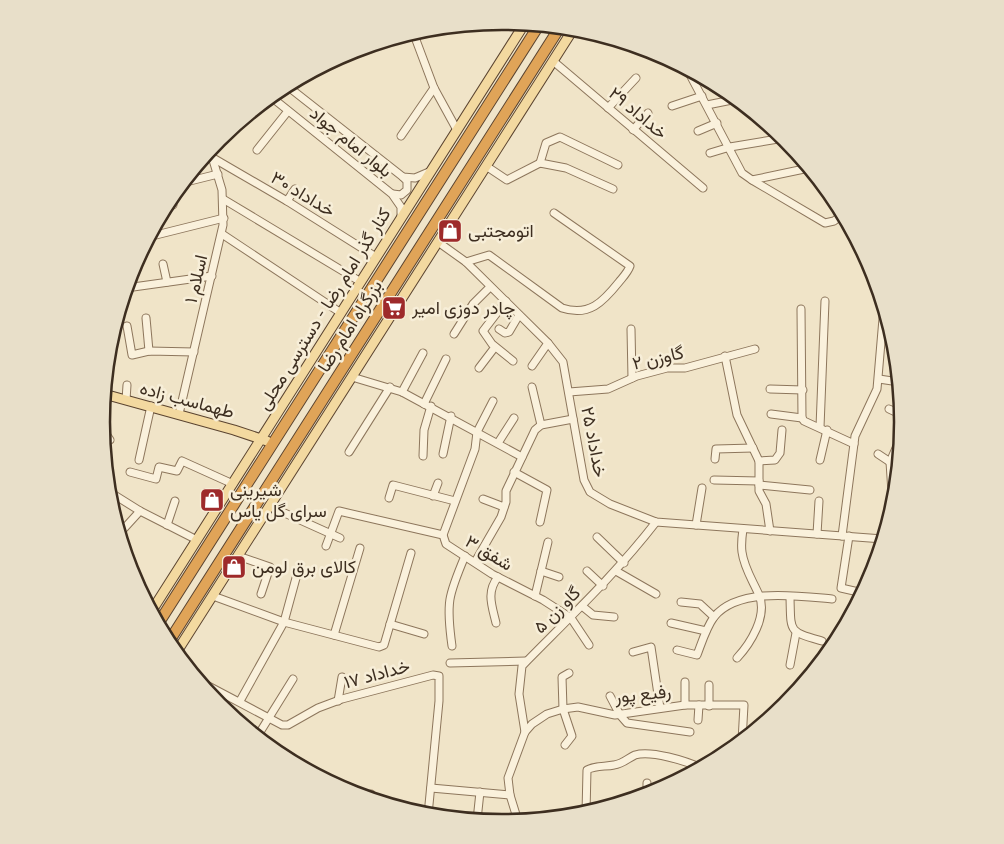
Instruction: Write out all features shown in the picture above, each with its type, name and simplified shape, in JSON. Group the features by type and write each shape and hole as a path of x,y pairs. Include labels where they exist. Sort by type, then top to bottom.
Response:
{"highway":[{"name":"بزرگراه امام رضا","path":"162,617 535,32"},
{"name":"بزرگراه امام رضا","path":"173,635 556,34"}],"main road":[{"name":"کنار گذر امام رضا - دسترسی محلی","path":"156,605 521,31"},
{"path":"181,646 569,36"},
{"path":"495,70 528,43"},
{"path":"512,126 520,91"},
{"path":"427,236 438,242"},
{"path":"358,344 387,322"},
{"path":"323,365 330,331"},
{"name":"طهماسب زاده","path":"111,396 262,438 272,444"},
{"path":"176,574 203,554"},
{"path":"176,640 184,641"}],"street":[{"path":"416,40 434,88 457,130"},
{"name":"خداداد ۲۹","path":"553,61 703,188"},
{"path":"608,108 636,78"},
{"path":"694,81 742,173 825,223 837,219"},
{"path":"401,136 434,88"},
{"name":"بلوار امام جواد","path":"293,91 403,177 415,178 432,170"},
{"path":"672,106 702,96"},
{"name":"بلوار امام جواد","path":"276,101 392,194 401,207 401,218"},
{"path":"707,105 727,101"},
{"path":"257,150 288,111"},
{"path":"634,130 648,113"},
{"path":"698,131 717,122"},
{"path":"540,163 546,143 560,137 618,165"},
{"path":"710,153 730,147 773,140"},
{"name":"اسلام ۱","path":"179,414 222,234 224,199 213,158"},
{"name":"خداداد ۳۰","path":"213,158 287,201 376,257"},
{"path":"486,166 507,180 540,163 566,168 613,188"},
{"path":"752,180 802,170"},
{"path":"193,180 218,174"},
{"path":"392,194 398,195 406,192 408,184 403,177"},
{"path":"287,201 295,189"},
{"path":"224,199 361,282"},
{"path":"466,262 489,255 562,308 572,311 585,310 603,303 630,266 554,212"},
{"path":"158,235 224,218"},
{"path":"222,234 341,313"},
{"name":"خداداد ۲۵","path":"438,242 466,262 548,343 563,362 584,480 590,492 610,504 656,522 876,538"},
{"path":"163,264 167,282"},
{"path":"134,287 212,276"},
{"path":"454,334 473,304 490,287"},
{"path":"506,301 483,330 485,337 512,361"},
{"path":"820,460 824,429 825,302"},
{"path":"801,309 802,418"},
{"path":"499,329 505,334 509,332 519,315"},
{"path":"146,318 148,351"},
{"path":"127,326 132,355 148,351 194,352"},
{"path":"631,329 632,378"},
{"path":"856,591 841,588 854,444 864,413 877,389 885,341"},
{"path":"532,366 548,343"},
{"path":"479,368 495,347"},
{"name":"گاوزن ۲","path":"569,392 608,389 632,378 666,368 685,368 755,349"},
{"path":"402,392 423,353"},
{"path":"725,356 737,415 759,461 759,491 766,504 770,531"},
{"path":"422,456 427,405 446,359"},
{"path":"352,377 402,392 451,416 522,456"},
{"path":"878,379 892,381"},
{"path":"126,400 127,385"},
{"path":"349,452 390,387"},
{"path":"532,387 541,425"},
{"path":"770,389 803,390"},
{"path":"443,535 475,449 477,432 493,401"},
{"path":"139,460 151,406"},
{"path":"889,409 894,411"},
{"path":"771,414 802,418 804,421 854,444"},
{"path":"443,454 451,416"},
{"path":"498,443 514,418"},
{"path":"475,562 501,517 506,491 535,430 541,425 573,419"},
{"path":"759,461 775,460 780,453 782,430"},
{"path":"715,459 716,449 754,448"},
{"path":"878,454 890,462"},
{"path":"891,468 890,462 892,457"},
{"path":"130,472 156,479 159,468 177,471 182,462 232,484"},
{"path":"514,472 547,490 540,522"},
{"path":"714,480 759,483 810,490"},
{"path":"433,496 438,483"},
{"path":"389,498 393,485 455,502"},
{"path":"696,525 702,488"},
{"path":"118,498 197,540"},
{"path":"483,499 504,507"},
{"path":"167,525 175,501"},
{"path":"817,534 819,502"},
{"path":"270,506 340,538"},
{"path":"125,528 140,511"},
{"name":"شفق ۳","path":"326,546 329,533 339,511 443,535 446,544 498,577 572,618"},
{"name":"گاو زن ۵","path":"526,661 603,586 624,563 656,522"},
{"path":"737,658 747,647 760,613 760,597 752,583 742,552 742,529"},
{"path":"597,537 624,563"},
{"path":"535,596 548,542"},
{"path":"334,635 360,548"},
{"path":"213,596 284,622 379,647 384,644 411,553"},
{"path":"238,556 270,567 261,594"},
{"path":"452,646 447,615 448,601 465,556"},
{"path":"541,571 559,577"},
{"path":"587,571 603,586"},
{"path":"616,572 656,594"},
{"path":"496,623 489,593 491,585 498,577"},
{"path":"240,701 284,622 296,578"},
{"path":"677,650 697,655 706,631 714,617 723,608 739,600 760,597 832,599"},
{"path":"790,597 791,627 796,633 822,641"},
{"path":"681,602 700,604 714,617"},
{"path":"582,606 593,615 614,617"},
{"path":"572,618 589,645"},
{"path":"671,623 706,631"},
{"path":"390,624 424,634"},
{"path":"790,665 796,633"},
{"path":"633,652 650,647 660,708"},
{"path":"450,663 526,661"},
{"path":"516,813 510,795 508,778 524,732 519,694 522,666 526,661"},
{"path":"564,745 572,736 563,709 562,677 569,673"},
{"name":"خداداد ۱۷","path":"216,689 268,717 288,725 318,708 338,701 433,674 439,676 439,701 429,807"},
{"path":"338,701 342,677"},
{"path":"260,731 293,679"},
{"path":"685,682 685,705"},
{"path":"709,684 709,706"},
{"path":"610,696 620,715 627,723 690,732"},
{"name":"رفیع پور","path":"524,732 547,714 563,709 578,707 620,715 685,705 744,705 744,730"},
{"path":"698,720 699,705"},
{"path":"586,804 587,770 592,767 624,763 635,755 649,755 693,764"},
{"path":"431,788 510,795"},
{"path":"478,813 480,792"}],"place":[{"name":"اتومجتبی","path":"450,231"},
{"name":"چادر دوزی امیر","path":"394,308"},
{"name":"شیرینی سرای گل یاس","path":"212,500"},
{"name":"کالای برق لومن","path":"234,567"}]}
